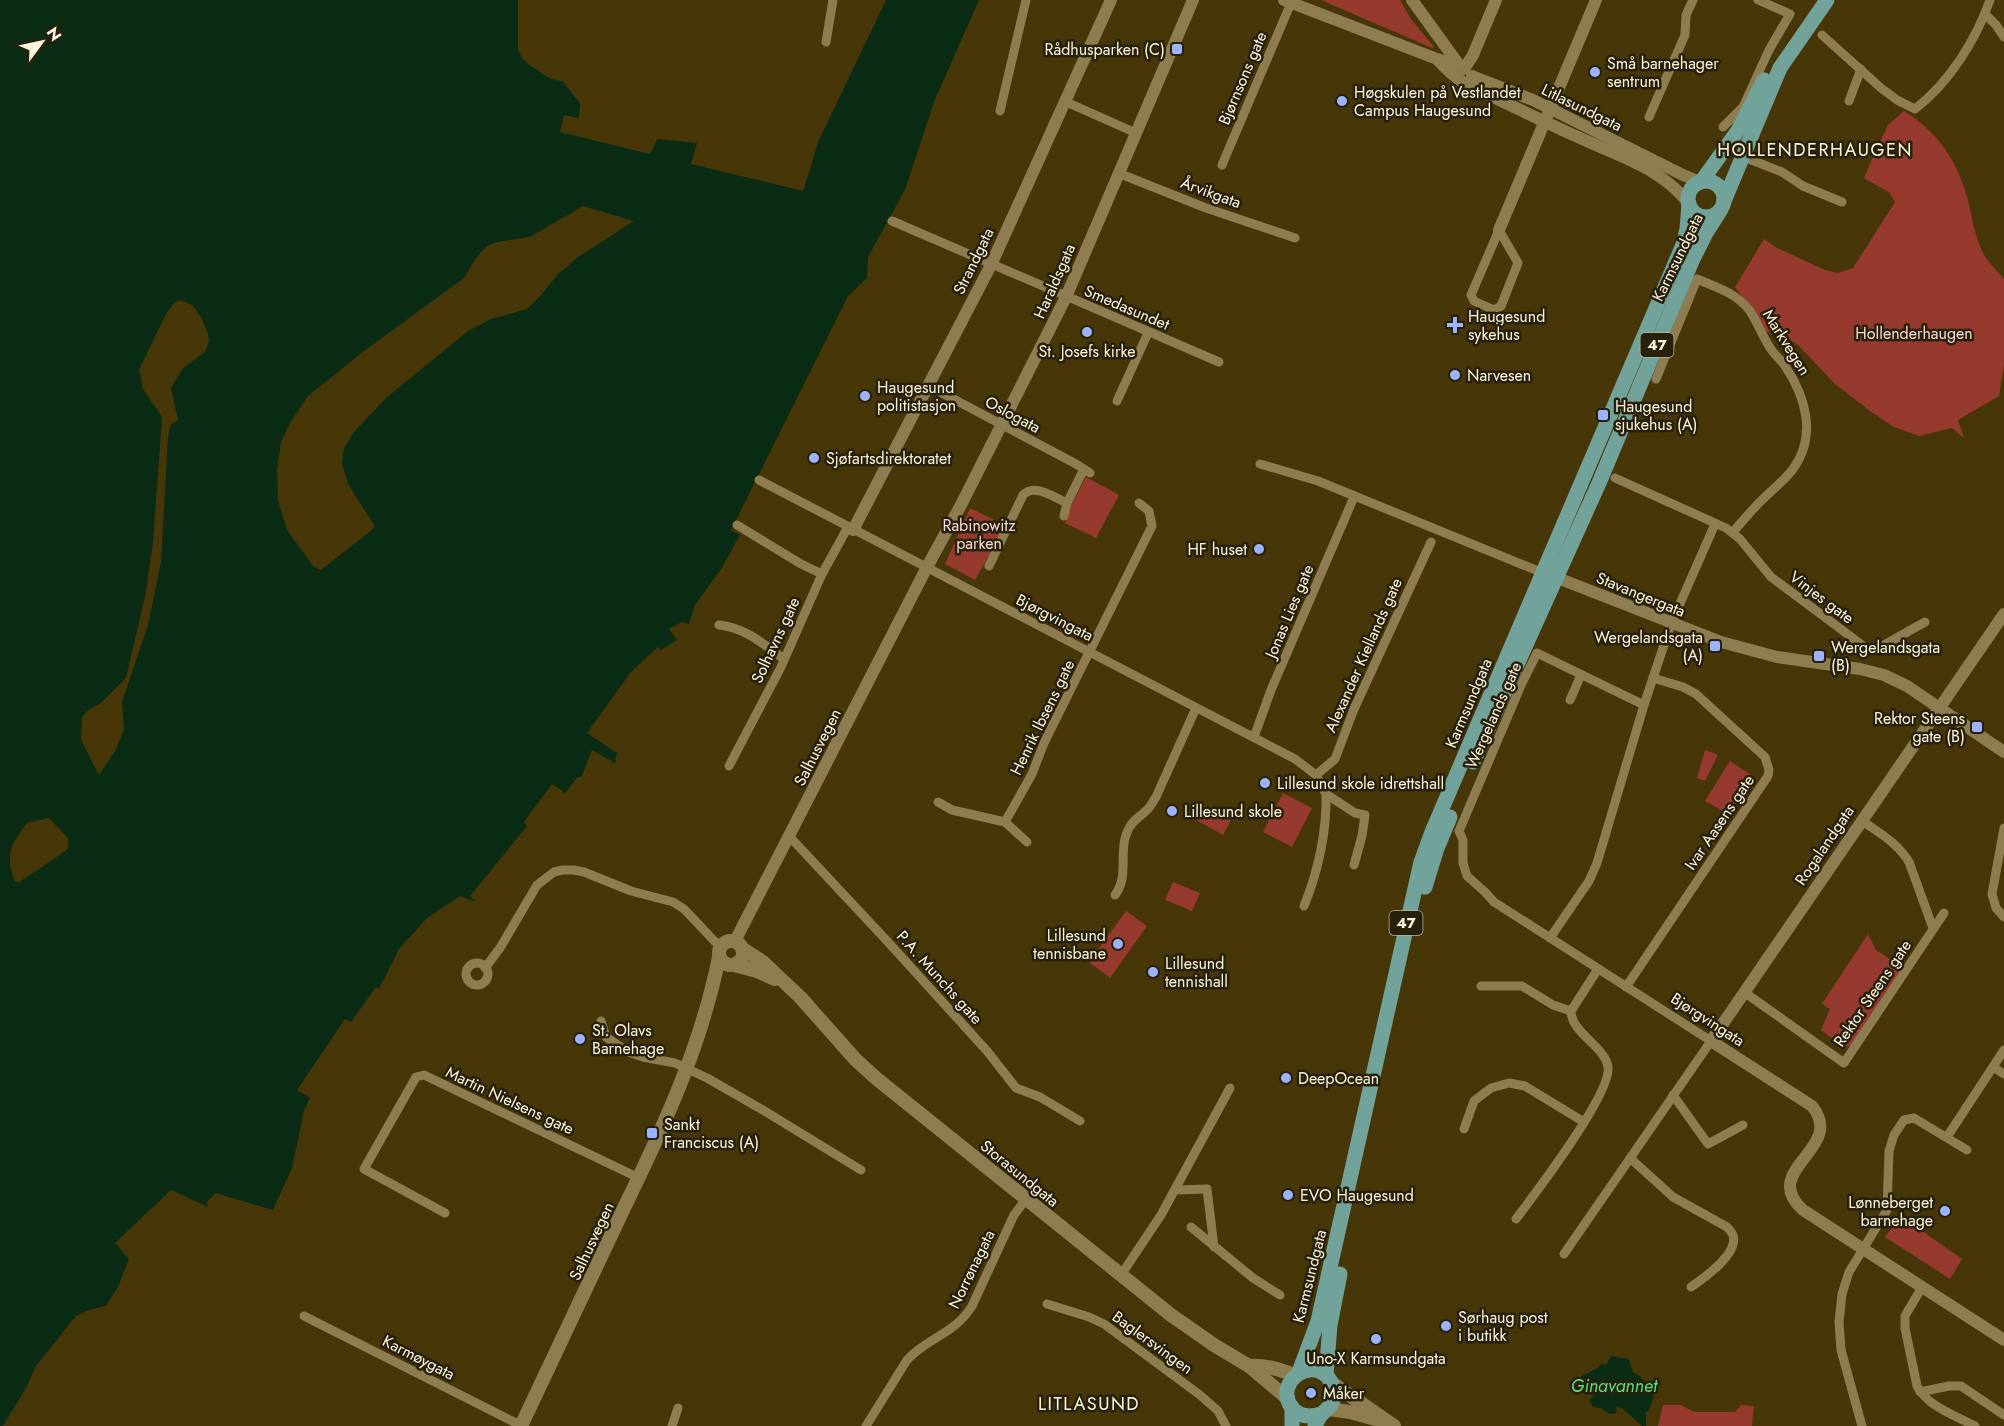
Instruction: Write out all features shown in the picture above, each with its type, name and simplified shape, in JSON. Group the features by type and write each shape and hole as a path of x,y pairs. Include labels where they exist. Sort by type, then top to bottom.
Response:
{"main road":[{"name":"Karmsundgata","path":"1701,182 1773,85 1784,43 1816,0"},
{"name":"Karmsundgata","path":"1296,1374 1321,1311 1421,862 1437,821 1550,575 1627,420 1692,261 1722,206 1780,68 1827,0"},
{"name":"47","path":"1688,203 1690,190 1701,182"},
{"path":"1688,203 1691,210 1702,217 1715,215 1722,206 1724,194 1715,183 1701,182"},
{"name":"Karmsundgata","path":"1329,1379 1330,1325 1337,1287 1427,877 1550,575 1627,373 1680,254 1687,229 1688,203"},
{"path":"728,941 739,945 742,958 733,965 724,963 720,952 728,941"},
{"name":"Storasundgata","path":"739,945 763,962 814,1010 843,1046 877,1080 1195,1333 1249,1366 1289,1403"},
{"name":"Salhusvegen","path":"521,1426 639,1179 688,1068 710,1000 720,952"},
{"name":"Storasundgata","path":"733,965 757,971 787,985"},
{"name":"Salhusvegen","path":"710,1000 733,965"},
{"name":"Storasundgata","path":"1249,1366 1273,1367 1296,1374"},
{"path":"1296,1374 1314,1370 1390,1424"},
{"name":"47","path":"1292,1426 1287,1388 1296,1374"},
{"name":"47","path":"1322,1416 1334,1399 1329,1379"},
{"path":"1289,1403 1299,1414 1306,1416 1350,1412 1390,1424"}],"street":[{"path":"826,42 833,0"},
{"path":"1000,111 1026,0"},
{"name":"Strandgata","path":"850,529 929,386 991,265 1111,0"},
{"name":"Haraldsgata","path":"927,567 1066,297 1193,0"},
{"path":"1412,0 1465,70 1496,0"},
{"path":"1499,230 1518,263 1501,306 1494,310 1474,301 1471,295 1596,0"},
{"path":"1649,117 1685,35 1686,15 1693,0"},
{"path":"1723,128 1743,107 1769,50 1790,14 1758,0"},
{"path":"1822,35 1897,100 1915,109 1928,99 1948,75 1971,41 1990,0"},
{"name":"Litlasundgata","path":"1287,1 1465,70 1533,100 1701,182"},
{"name":"Bjørnsons gate","path":"1222,165 1287,1"},
{"path":"1985,14 2004,37"},
{"name":"Litlasundgata","path":"1437,59 1448,71 1476,91 1635,161 1666,180 1688,203"},
{"path":"1849,102 1861,69"},
{"name":"Litlasundgata","path":"1465,70 1479,87 1491,96"},
{"path":"1064,101 1136,133"},
{"path":"1749,159 1782,172 1803,186 1842,202"},
{"name":"Årvikgata","path":"1118,173 1206,208 1295,238"},
{"name":"Smedasundet","path":"892,221 1219,362"},
{"name":"Markvegen","path":"1656,380 1697,279 1735,296 1747,306 1767,343 1784,364 1798,389 1807,421 1805,443 1798,460 1788,474 1733,532"},
{"path":"1117,401 1148,333"},
{"name":"Oslogata","path":"929,386 1087,471 1067,503"},
{"name":"Stavangergata","path":"1260,464 1317,481 1721,642 1759,653 1884,675 1907,686 2004,752"},
{"path":"1550,938 1589,881 1597,863 1644,705 1671,624 1714,524 1615,478"},
{"name":"Bjørgvingata","path":"759,480 1296,759 1316,775 1326,794 1355,813 1365,815 1354,865"},
{"path":"989,566 1023,495 1029,490 1035,489 1067,503 1064,516"},
{"name":"Jonas Lies gate","path":"1254,737 1271,690 1354,497"},
{"name":"Henrik Ibsens gate","path":"1005,822 1032,774 1044,743 1152,526 1149,511 1139,503"},
{"name":"Vinjes gate","path":"1714,524 1733,532 1771,577 1866,648 1877,649 1925,622"},
{"path":"737,525 801,564 822,574"},
{"name":"Solhavns gate","path":"729,766 784,659 822,574 850,529"},
{"name":"Alexander Kiellands gate","path":"1316,775 1335,759 1354,709 1431,542"},
{"name":"Salhusvegen","path":"739,945 789,837 927,567"},
{"name":"Rogalandgata","path":"1564,1254 2004,614"},
{"path":"719,625 741,629 784,659"},
{"name":"Wergelands gate","path":"1459,831 1537,653 1644,705"},
{"path":"1570,700 1581,675"},
{"name":"Ivar Aasens gate","path":"1626,987 1768,776 1769,770 1765,757 1696,694 1683,687 1653,678"},
{"path":"1115,896 1123,879 1125,838 1130,826 1139,815 1148,809 1156,797 1196,708"},
{"path":"1304,906 1310,891 1322,840 1326,794"},
{"path":"938,802 952,810 1005,822 1027,842"},
{"path":"1861,820 1889,839 1905,854 1933,928"},
{"path":"2004,828 1992,894 1996,908 2004,917"},
{"name":"Bjørgvingata","path":"1459,831 1463,840 1465,872 1470,881 1494,902 1812,1106 1820,1118 1820,1133 1790,1179 1789,1188 1791,1197 1803,1210 2004,1340"},
{"name":"P.A. Munchs gate","path":"789,837 987,1051 1016,1088 1040,1097 1080,1121"},
{"path":"485,968 510,933 537,885 545,878 563,870 584,872 631,891 674,902 684,909 720,952"},
{"name":"Rektor Steens gate","path":"1744,992 1844,1063 1944,913"},
{"path":"1516,1219 1584,1122 1608,1077 1605,1060 1571,1016 1571,1011 1598,969"},
{"path":"1481,986 1522,986 1553,1005 1571,1011"},
{"path":"601,1021 606,1037 628,1052 688,1068 747,1100 861,1170"},
{"path":"1947,1137 2004,1050"},
{"path":"1993,1067 2004,1074"},
{"name":"Martin Nielsens gate","path":"445,1213 364,1169 411,1083 416,1077 424,1075 639,1179"},
{"path":"1464,1129 1474,1101 1491,1088 1509,1083 1525,1086 1584,1122"},
{"path":"1121,1275 1161,1215 1230,1088"},
{"path":"1673,1095 1708,1144 1743,1125"},
{"path":"1862,1426 1841,1350 1839,1322 1842,1294 1849,1272 1887,1210 1891,1142 1900,1124 1904,1120 1914,1118 1967,1150"},
{"path":"1630,1158 1673,1197 1721,1223 1733,1234 1733,1242 1725,1258 1716,1269 1691,1287"},
{"path":"1175,1190 1207,1188 1214,1247"},
{"name":"Norrønagata","path":"866,1426 911,1356 928,1342 950,1331 964,1320 1014,1215 1026,1199"},
{"path":"1191,1227 1253,1278 1280,1295"},
{"path":"1922,1287 1905,1316 1905,1328 1917,1386 1920,1392 1935,1404 1975,1426"},
{"name":"Baglersvingen","path":"1047,1304 1104,1324 1200,1395 1218,1411 1226,1426"},
{"name":"Karmøygata","path":"304,1316 521,1426"},
{"path":"1920,1392 1961,1386 2004,1415"},
{"path":"672,1426 678,1408"}],"green space":[{"path":"1321,0 1400,0 1411,19 1434,47 1432,48"},
{"name":"Hollenderhaugen","path":"1904,111 1928,129 1954,163 1965,189 1980,245 1986,258 2004,279 2004,365 1999,396 1958,420 1964,438 1952,428 1919,436 1894,427 1835,384 1798,345 1779,333 1762,331 1753,312 1735,287 1764,239 1777,248 1825,270 1838,273 1853,268 1895,202 1890,193 1864,178 1888,125"},
{"path":"1086,477 1119,495 1096,538 1065,523"},
{"name":"Rabinowitz parken","path":"970,508 1007,526 975,580 945,564"},
{"path":"1705,750 1717,754 1717,757 1705,781 1697,778"},
{"path":"1730,761 1751,775 1728,814 1705,801"},
{"path":"1283,793 1312,808 1292,847 1263,832"},
{"path":"1197,802 1231,820 1223,835 1189,816"},
{"path":"1173,882 1200,893 1192,911 1165,900"},
{"name":"Lillesund tennisbane","path":"1126,911 1147,926 1110,978 1089,962"},
{"path":"1868,934 1876,950 1904,968 1851,1046 1840,1049 1839,1044 1821,1030 1830,1009 1822,1004"},
{"path":"1901,1216 1962,1259 1950,1279 1885,1237"},
{"path":"1663,1405 1681,1405 1694,1412 1735,1412 1741,1405 1754,1406 1752,1426 1658,1426"}],"water":[{"path":"0,0 518,0 518,50 522,58 551,79 562,81 580,103 579,118 564,115 560,132 650,154 657,139 697,143 691,164 803,191 819,140 886,0 979,0 934,102 905,190 868,257 867,278 848,296 731,530 740,535 721,569 695,605 689,624 682,622 669,629 677,640 661,650 658,647 631,672 587,733 617,753 615,763 592,750 582,776 577,778 565,793 552,784 524,822 527,826 470,896 476,902 460,896 427,918 399,949 379,989 376,987 351,1022 345,1019 297,1090 310,1098 304,1111 292,1168 273,1210 215,1193 207,1202 208,1207 171,1190 115,1243 129,1259 118,1287 106,1306 76,1316 36,1366 3,1426 0,1426","holes":["583,206 634,221 578,257 558,274 527,309 491,319 468,331 386,398 354,432 344,448 342,464 348,484 374,525 373,529 321,570 314,567 287,530 278,500 277,469 281,442 290,423 308,396 364,351 464,278 476,258 487,246 497,242 530,237","180,300 192,305 201,317 209,341 205,352 183,368 171,388 178,420 170,425 168,437 161,562 148,625 122,702 124,730 115,751 99,775 81,740 82,718 87,711 101,703 126,678 146,592 153,542 162,419 143,389 139,370 166,314 174,303","49,818 68,838 68,849 24,879 15,882 10,864 11,851 27,823"]},
{"name":"Ginavannet","path":"1611,1356 1629,1359 1633,1373 1643,1379 1654,1396 1646,1412 1646,1426 1642,1426 1622,1408 1617,1407 1616,1413 1610,1414 1593,1407 1589,1400 1594,1396 1582,1391 1580,1384 1576,1384 1581,1377 1602,1363 1606,1365"}],"place":[{"name":"Rådhusparken (C)","path":"1177,49"},
{"name":"Små barnehager sentrum","path":"1595,72"},
{"name":"Høgskulen på Vestlandet Campus Haugesund","path":"1342,101"},
{"name":"Haugesund sykehus","path":"1455,325"},
{"name":"St. Josefs kirke","path":"1087,332"},
{"name":"Narvesen","path":"1455,375"},
{"name":"Haugesund politistasjon","path":"865,396"},
{"name":"Haugesund sjukehus (A)","path":"1603,415"},
{"name":"Sjøfartsdirektoratet","path":"814,458"},
{"name":"HF huset","path":"1259,549"},
{"name":"Wergelandsgata (A)","path":"1715,646"},
{"name":"Wergelandsgata (B)","path":"1819,656"},
{"name":"Rektor Steens gate (B)","path":"1977,727"},
{"name":"Lillesund skole idrettshall","path":"1265,783"},
{"name":"Lillesund skole","path":"1172,811"},
{"name":"Lillesund tennisbane","path":"1118,944"},
{"name":"Lillesund tennishall","path":"1153,972"},
{"name":"St. Olavs Barnehage","path":"580,1039"},
{"name":"DeepOcean","path":"1286,1078"},
{"name":"Sankt Franciscus (A)","path":"652,1133"},
{"name":"EVO Haugesund","path":"1288,1195"},
{"name":"Lønneberget barnehage","path":"1945,1211"},
{"name":"Sørhaug post i butikk","path":"1446,1326"},
{"name":"Uno-X Karmsundgata","path":"1376,1339"},
{"name":"Måker","path":"1311,1393"}],"district":[{"name":"HOLLENDERHAUGEN","path":"1815,150"},
{"name":"LITLASUND","path":"1089,1404"}]}
